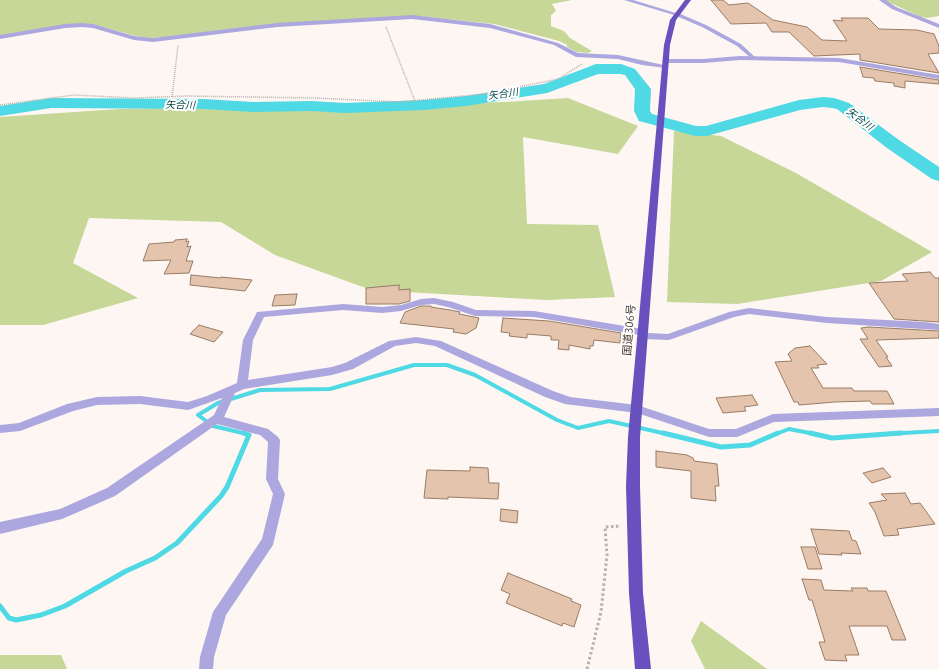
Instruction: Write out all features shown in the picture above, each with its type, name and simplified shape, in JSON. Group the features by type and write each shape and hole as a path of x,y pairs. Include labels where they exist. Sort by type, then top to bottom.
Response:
{"highway":[{"name":"国道306号","path":"643,669 636,593 633,486 634,437 665,63 670,28 676,14 688,0"}],"street":[{"path":"627,0 676,14"},
{"path":"882,0 894,8 939,26"},
{"path":"0,37 59,27 82,25 93,26 143,40 277,25 383,18 419,18 490,26 556,44 576,55 590,57 618,57 642,63 703,62 754,58 846,60 939,77"},
{"path":"242,385 248,340 260,314 343,308 382,310 401,308 421,302 434,301 450,304 475,313 514,313 547,316 643,334 669,337 732,314 749,311 827,320 939,327"},
{"path":"0,429 20,427 71,407 110,400 140,400 188,406 229,392 242,385 332,371 349,366 393,343 416,340 437,343 549,394 569,401 637,412 710,432 724,434 737,433 773,418 939,412"},
{"path":"0,528 62,514 111,492 215,418 229,392"},
{"path":"206,669 207,657 220,612 268,541 279,494 272,479 274,440 264,432 221,421 215,418"}],"lane":[{"path":"676,14 704,26 739,45 747,50 754,58"}],"path":[{"path":"383,18 415,101"},
{"path":"172,97 179,36"},
{"path":"0,105 74,95 134,98 172,97 332,99 385,102 415,101 484,94 558,79 565,76 575,67 586,63 583,58 576,55"},
{"path":"587,669 601,612 607,555 605,528"}],"green space":[{"path":"0,0 572,0 552,4 556,11 551,15 551,26 564,31 570,38 592,51 588,53 577,52 559,41 494,24 418,16 388,17 152,38 136,36 86,24 0,36"},
{"path":"884,0 939,0 939,16 927,18 921,17"},
{"path":"568,98 638,126 618,154 523,137 527,224 598,225 615,297 546,300 371,290 275,255 221,222 89,218 73,263 138,298 43,325 0,325 0,117 119,109 505,102"},
{"path":"674,131 721,136 796,173 932,252 881,281 737,304 667,302"},
{"path":"701,621 767,669 705,669 691,641"},
{"path":"0,655 61,655 67,669 0,669"}],"building":[{"path":"711,0 723,0 729,5 748,3 773,20 807,27 822,40 847,41 833,20 843,21 841,18 868,18 879,29 917,30 934,34 939,46 939,53 928,54 939,73 860,60 860,54 814,56 789,32 772,32 766,23 731,24"},
{"path":"860,67 939,80 939,84 905,81 905,88 894,86 894,83 875,81 874,78 863,77"},
{"path":"187,239 186,242 189,241 187,247 191,246 186,261 193,261 189,273 164,274 171,260 143,261 149,244 174,242 175,240"},
{"path":"930,272 935,278 939,278 939,322 894,319 869,283 908,281 902,274"},
{"path":"191,275 252,280 245,291 190,285"},
{"path":"399,285 399,290 410,289 410,301 399,304 366,304 366,288"},
{"path":"297,294 295,305 272,306 275,295"},
{"path":"421,306 431,306 460,312 459,314 479,318 476,328 466,334 453,332 454,329 400,323 405,312"},
{"path":"503,318 549,321 621,333 620,343 594,340 593,346 590,346 590,349 569,345 569,350 558,349 559,340 551,340 551,336 527,334 527,338 509,336 510,333 501,332"},
{"path":"199,325 223,332 214,342 190,334"},
{"path":"869,327 939,331 939,338 876,340 888,357 886,357 892,366 879,367 860,339 868,339 861,328"},
{"path":"810,346 827,364 817,365 819,368 811,368 823,388 852,388 854,391 887,391 894,404 872,404 870,401 799,405 798,402 794,402 775,362 792,361 788,354 795,348"},
{"path":"752,395 758,405 744,407 746,411 723,413 716,398"},
{"path":"656,451 687,455 693,458 694,461 717,464 719,486 715,486 716,501 691,498 691,471 656,467"},
{"path":"470,467 488,468 489,483 499,483 498,499 448,497 448,499 424,498 427,470 470,471"},
{"path":"883,468 891,477 872,483 863,473"},
{"path":"905,493 911,504 920,503 935,524 897,529 899,535 884,536 875,512 869,503 887,500 881,494"},
{"path":"501,509 518,511 517,523 500,521"},
{"path":"811,529 849,531 852,540 856,541 861,554 819,554"},
{"path":"801,547 815,547 822,569 808,569"},
{"path":"508,573 572,599 571,601 581,605 574,627 563,623 562,626 506,603 510,594 501,590"},
{"path":"802,579 821,580 824,590 853,591 851,588 867,588 868,591 886,591 906,640 892,640 887,626 849,626 859,655 845,655 847,661 825,660 819,642 825,642 812,600 809,600"}],"waterway":[{"name":"矢合川","path":"0,111 51,103 204,104 253,107 311,106 345,108 424,105 466,101 547,88 596,69 621,69 630,72 643,89 642,111 645,117 695,131 707,131 799,105 823,102 834,103 843,106 893,144 939,175"},
{"path":"244,433 213,426 198,415 218,403 260,390 330,389 414,365 447,365 475,375 557,420 578,428 609,421 667,434"},
{"path":"776,434 789,429 811,433"},
{"path":"891,434 939,431"},
{"path":"0,606 9,618 16,620 41,615 65,606 126,571 155,558 177,543 221,496 227,487 249,435 244,433"},
{"path":"663,433 721,447 750,445 778,433"},
{"path":"811,433 832,438 891,434"},
{"path":"891,434 901,433"},
{"path":"886,434 891,434"}]}
